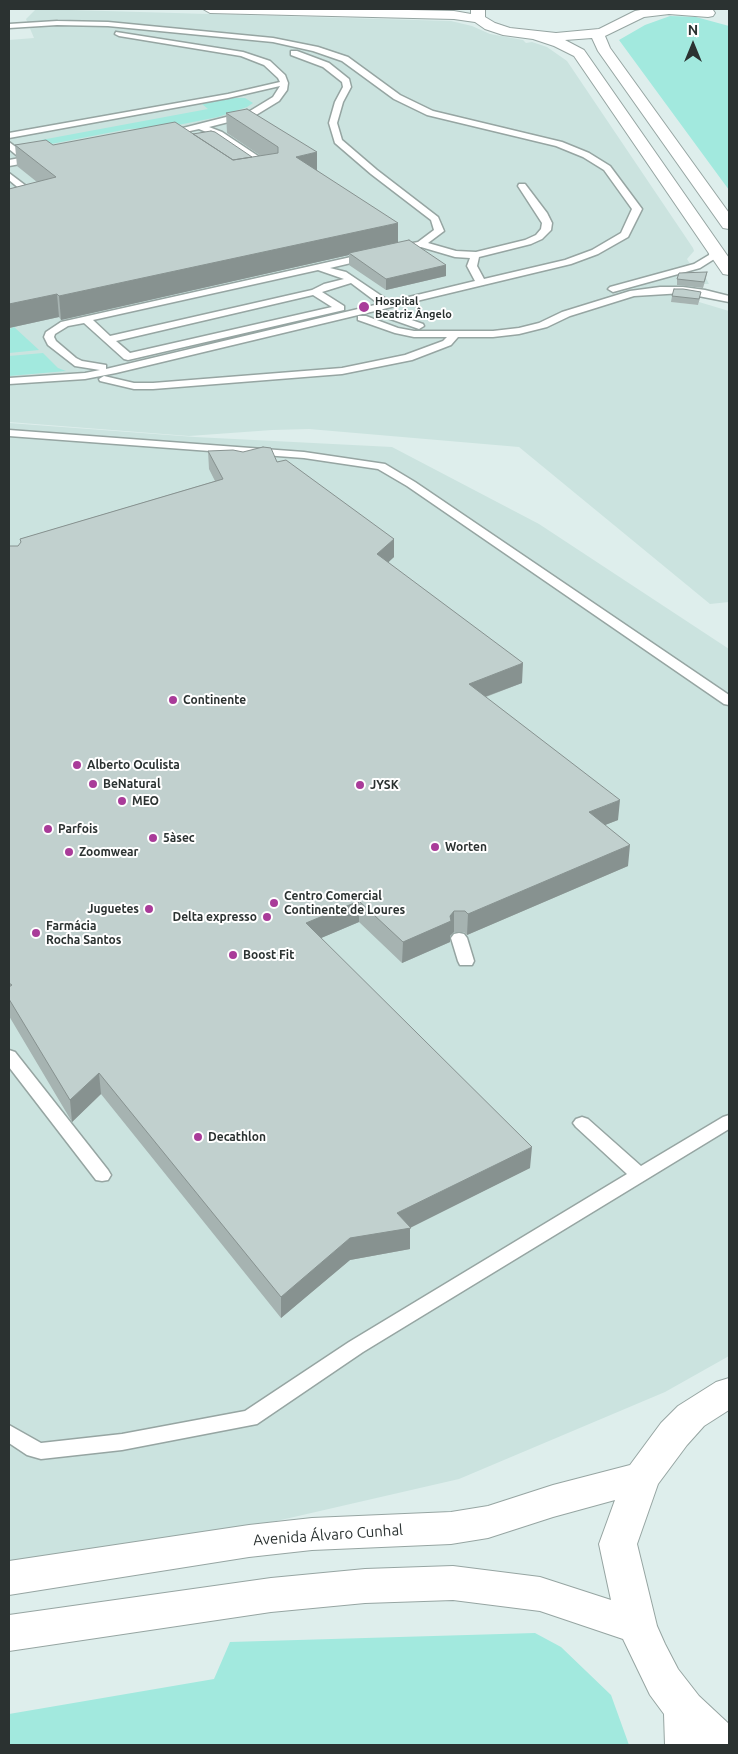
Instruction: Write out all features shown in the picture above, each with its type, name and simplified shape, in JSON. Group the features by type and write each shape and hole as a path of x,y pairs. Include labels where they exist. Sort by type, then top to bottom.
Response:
{"main road":[{"path":"210,9 479,14 490,26 508,32 538,36 580,36 597,33 616,27 624,15 669,10 708,13"},
{"path":"692,9 725,18"},
{"path":"597,33 603,48 729,224"},
{"path":"538,36 559,43 579,53 729,270"},
{"path":"722,1745 685,1727 664,1682 648,1654 637,1626 618,1544 642,1477 674,1434 691,1416 729,1392"},
{"name":"Avenida Álvaro Cunhal","path":"9,1578 248,1541 312,1534 451,1528 488,1522 553,1501 642,1477"},
{"path":"9,1632 271,1595 365,1586 453,1583 540,1594 637,1626"}],"lane":[{"path":"69,32 74,23"},
{"path":"9,26 74,23 108,24 264,39 315,49 345,59 396,97 430,113 559,144 586,155 607,168 637,209 625,235 595,252 568,262 384,309 148,361 116,370 85,376 9,381"},
{"path":"19,25 23,33"},
{"path":"9,34 93,32"},
{"path":"148,361 100,367 79,364 52,343 51,332 65,324 86,319 421,244 439,231 435,220 338,141 333,123 339,102 347,87 346,81 326,65 304,55 277,49 112,34 243,54 268,63 277,71 284,83 282,90 270,104 253,113 236,119 199,127 160,132 188,129"},
{"path":"9,136 228,96 284,83"},
{"path":"228,96 257,96 270,104"},
{"path":"199,127 219,134 274,171 265,172"},
{"path":"179,131 176,136 183,141"},
{"path":"9,163 28,160 37,153 17,139 22,134"},
{"path":"9,145 28,160"},
{"path":"9,176 39,200 9,206"},
{"path":"421,244 455,254 476,255 528,242 546,230 547,223 522,186"},
{"path":"9,198 31,193"},
{"path":"566,314 575,306 618,287 697,266 714,256 715,249"},
{"path":"476,255 472,261 472,266 481,283"},
{"path":"318,267 336,271 353,280 383,300 384,309"},
{"path":"108,340 315,292 328,286 353,280"},
{"path":"362,318 395,330 414,334 493,334 543,325 566,314 619,296 660,290 705,293 729,299"},
{"path":"86,319 128,357 340,308 315,292"},
{"path":"384,309 413,325 455,334"},
{"path":"104,379 134,386 153,386 342,371 408,358 447,343 455,334"},
{"path":"9,433 304,455 381,466 411,484 729,701"},
{"path":"459,938 466,961"},
{"path":"9,1056 102,1175"},
{"path":"9,1433 34,1449 41,1451 122,1442 250,1418 356,1347 729,1121"},
{"path":"582,1123 639,1175"}],"shaded area":[{"name":"Hospital Beatriz Ângelo","path":"36,9 451,21 472,26 490,34 523,40 526,43 532,42 547,47 567,61 693,248 694,251 687,259 690,264 684,266 690,278 706,278 709,284 694,284 696,289 672,302 698,305 699,302 729,311 729,602 710,604 519,447 309,429 189,436 9,422 9,40 34,38 26,19"},
{"path":"9,423 195,437 392,447 539,524 729,649 729,1356 665,1392 459,1479 120,1557 9,1565"}],"green space":[{"path":"670,16 696,17 729,26 729,190 619,40 645,25"},
{"path":"233,98 245,98 253,103 218,117 168,127 128,129 46,145 41,140 208,109 202,104"},
{"path":"14,327 39,350 9,353 9,329"},
{"path":"43,353 58,368 66,371 9,376 9,356"},
{"path":"535,1633 561,1647 611,1695 629,1745 9,1745 9,1714 214,1679 230,1642"}],"building":[{"path":"247,109 317,152 296,157 398,223 59,296 57,294 9,304 9,189 56,177 15,145 46,140 53,145 175,122 233,160 278,153 278,147 226,113"},
{"path":"211,131 252,157 233,160 193,134"},
{"path":"409,240 446,265 386,279 349,253"},
{"path":"707,272 704,282 677,279 679,273"},
{"path":"674,289 701,292 699,299 672,296"},
{"name":"Centro Comercial Continente de Loures","path":"263,447 271,448 277,462 286,460 394,539 377,554 523,663 469,684 620,800 589,812 630,845 468,914 465,911 454,911 450,916 451,921 403,942 359,901 306,923 532,1147 397,1213 411,1228 350,1238 281,1297 99,1073 70,1100 9,999 9,987 12,985 9,983 9,545 18,546 21,542 20,539 223,479 208,451 233,450 243,452"}],"place":[{"name":"Hospital Beatriz Ângelo","path":"364,307"},
{"name":"Continente","path":"173,700"},
{"name":"Alberto Oculista","path":"77,765"},
{"name":"BeNatural","path":"93,784"},
{"name":"JYSK","path":"360,785"},
{"name":"MEO","path":"122,801"},
{"name":"Parfois","path":"48,829"},
{"name":"5àsec","path":"153,838"},
{"name":"Worten","path":"435,847"},
{"name":"Zoomwear","path":"69,852"},
{"name":"Centro Comercial Continente de Loures","path":"274,903"},
{"name":"Juguetes","path":"149,909"},
{"name":"Delta expresso","path":"267,917"},
{"name":"Farmácia Rocha Santos","path":"36,933"},
{"name":"Boost Fit","path":"233,955"},
{"name":"Decathlon","path":"198,1137"}]}
